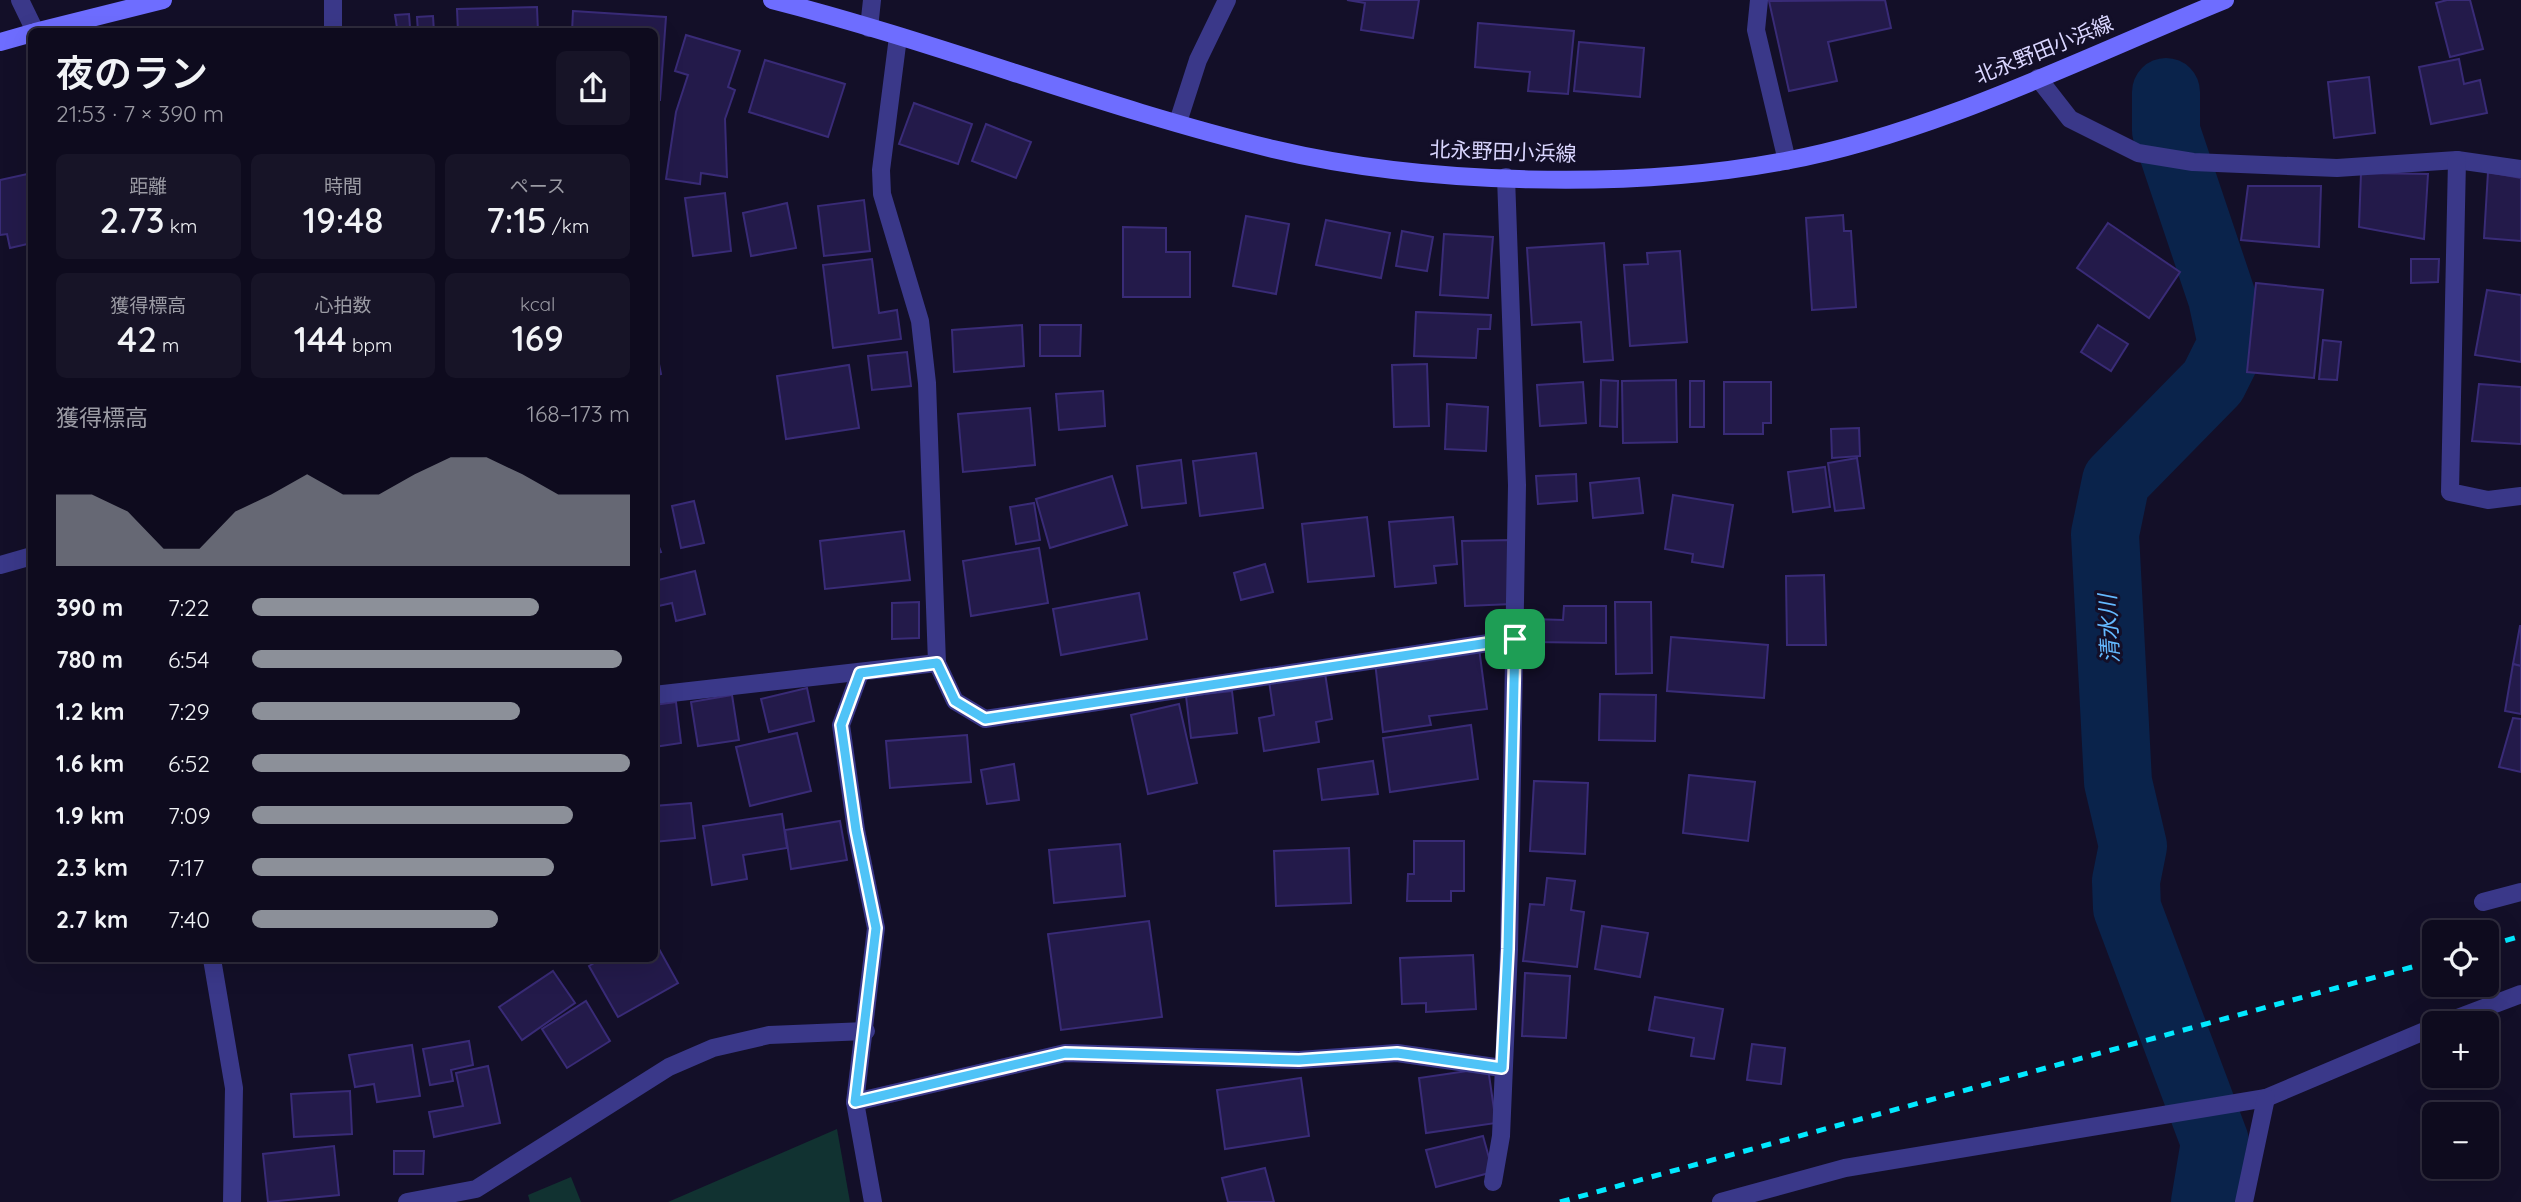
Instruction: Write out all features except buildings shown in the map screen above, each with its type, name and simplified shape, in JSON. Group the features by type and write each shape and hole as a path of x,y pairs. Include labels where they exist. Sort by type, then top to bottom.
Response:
{"main road":[{"path":"49,28 163,0"},
{"name":"北永野田小浜線","path":"772,0 1275,150 1447,175 1615,178 1700,173 1787,161 1958,110 2038,78 2197,6 2225,0"},
{"path":"0,42 28,34"}],"street":[{"path":"20,0 31,28"},
{"path":"332,28 333,0"},
{"path":"869,27 872,0"},
{"path":"1178,122 1198,60 1227,0"},
{"path":"1759,0 1756,30 1787,161"},
{"path":"898,37 881,170 882,194 920,321 927,383 937,663 955,701 985,719 1515,639"},
{"path":"2038,78 2070,119 2138,153 2193,162 2337,167 2457,160 2521,169"},
{"path":"2457,160 2450,492 2488,500 2521,496"},
{"path":"1493,1182 1501,1136 1508,949 1517,485 1506,177"},
{"path":"0,565 28,557"},
{"path":"658,695 937,663"},
{"path":"860,673 841,725 856,830 876,928 866,1031 855,1102 873,1202"},
{"path":"2483,902 2521,892"},
{"path":"213,962 234,1088 232,1202"},
{"path":"2476,1011 2521,994"},
{"path":"407,1202 476,1189 669,1068 713,1048 769,1035 866,1031"},
{"path":"1721,1202 1846,1168 2266,1098 2422,1032"},
{"path":"855,1102 1065,1053 1299,1060 1397,1053 1502,1068"},
{"path":"2244,1202 2266,1098"}],"green space":[{"path":"837,1129 850,1202 668,1202"},
{"path":"571,1177 581,1202 530,1202 528,1195"}],"waterway":[{"name":"清水川","path":"2166,92 2166,131 2222,298 2232,344 2213,382 2116,481 2105,534 2118,782 2133,846 2126,881 2127,908 2215,1142 2205,1202"}],"railway":[{"path":"2499,942 2521,936"},
{"path":"1560,1202 2422,964"}],"route":[{"path":"1515,639 1508,949 1502,1068 1397,1053 1299,1060 1065,1053 855,1102 866,1031 876,928 856,830 841,725 860,673 937,663 955,701 985,719 1515,639"}]}
